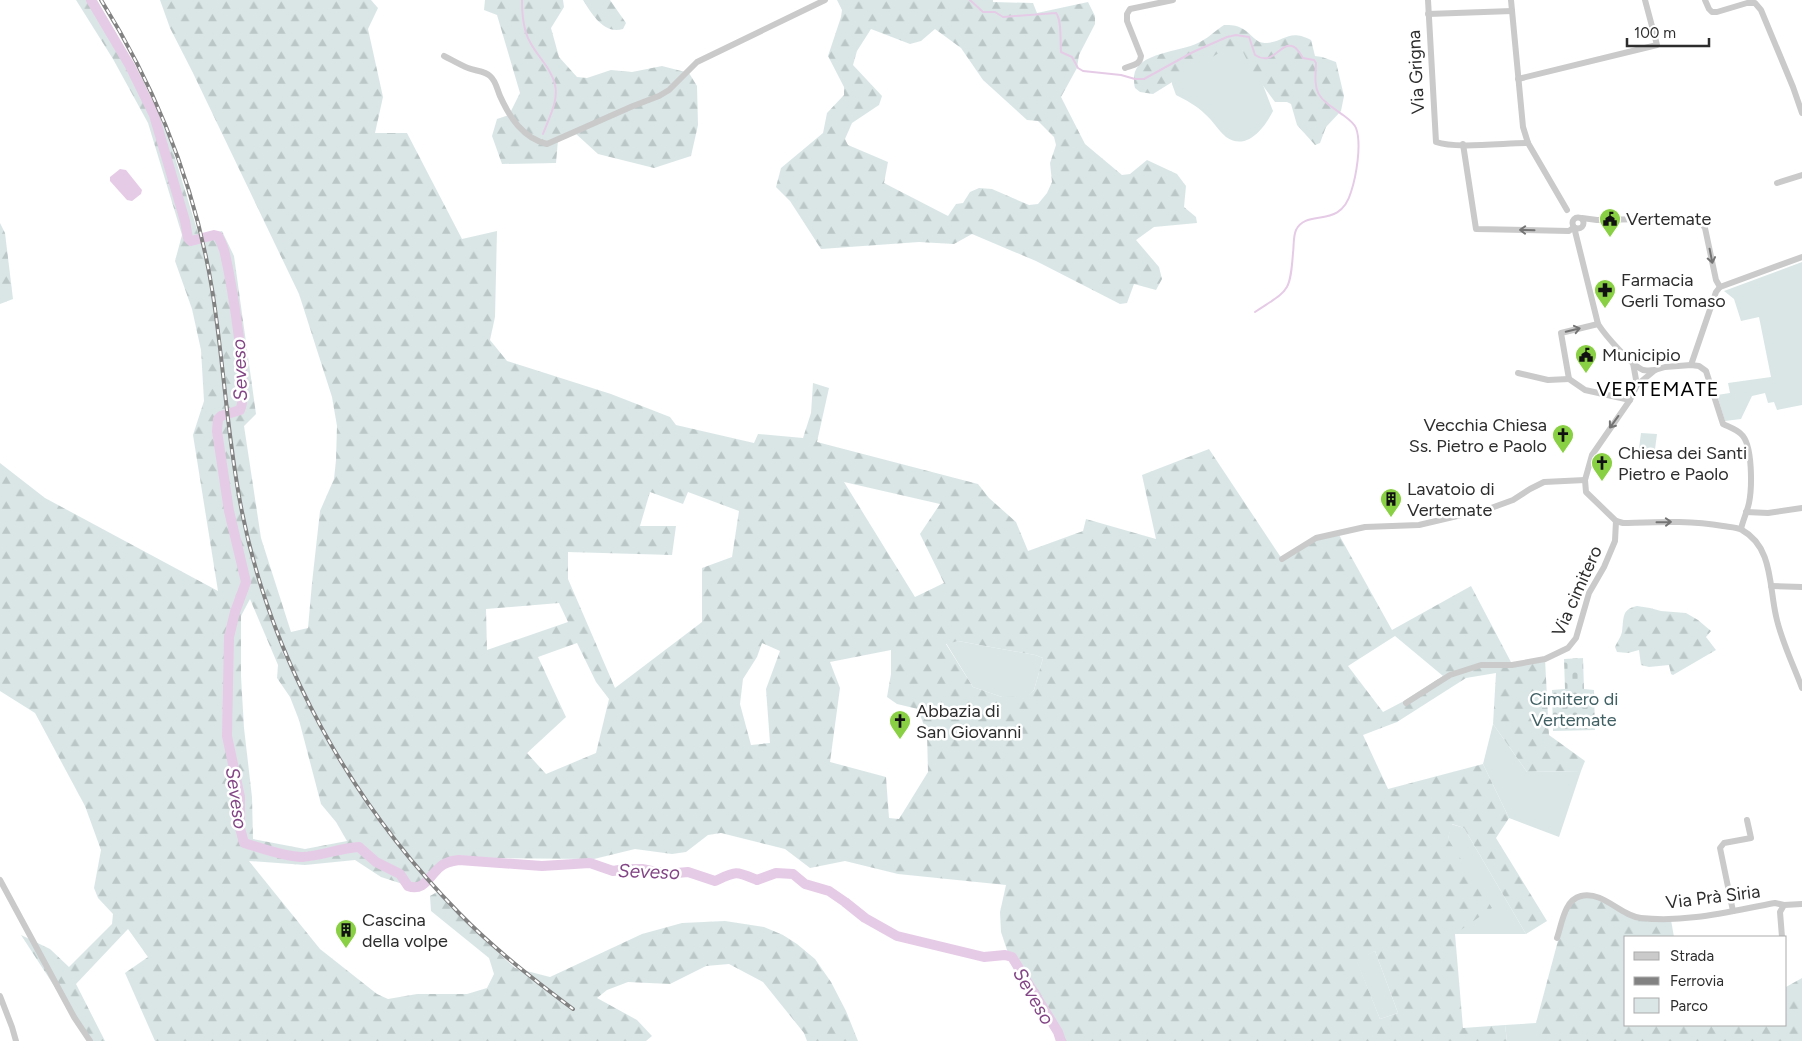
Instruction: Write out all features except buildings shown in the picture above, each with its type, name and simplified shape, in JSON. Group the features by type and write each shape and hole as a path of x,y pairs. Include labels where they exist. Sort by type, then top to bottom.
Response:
{"street":[{"path":"444,56 468,68 489,75 496,83 509,115 526,134 537,141 547,144 659,96 669,90 697,62 825,0"},
{"path":"1126,68 1137,64 1142,56 1127,20 1127,14 1130,9 1173,0"},
{"name":"Via Grigna","path":"1428,0 1436,142 1442,144 1463,144"},
{"path":"1511,0 1523,127 1528,143 1567,210 1578,223 1578,245 1598,324 1604,334 1633,363 1645,370 1691,365 1699,366 1706,371 1723,424 1742,434 1749,454 1751,487 1741,529"},
{"path":"1518,79 1657,45 1645,0"},
{"path":"1705,0 1708,9 1712,12 1747,3 1755,4 1761,10 1802,113"},
{"path":"1428,14 1512,11"},
{"path":"1528,143 1463,144 1476,229 1569,231 1578,223 1597,220 1693,218 1701,222 1705,228 1716,280 1720,287"},
{"path":"1777,183 1802,175"},
{"path":"1691,365 1716,292 1720,287 1802,257"},
{"path":"1569,379 1561,333 1598,324"},
{"path":"1633,363 1637,385"},
{"path":"1655,370 1637,385 1630,400 1592,455 1585,480 1586,492 1616,521 1623,523 1692,522 1741,529 1754,540 1761,548 1767,562 1776,617 1802,688"},
{"path":"1518,373 1548,380 1569,379 1585,390 1630,400"},
{"path":"1282,559 1316,538 1364,527 1419,525 1491,508 1513,500 1544,482 1585,480"},
{"path":"1746,512 1768,513 1802,508"},
{"name":"Via cimitero","path":"1406,703 1450,675 1480,665 1512,665 1545,660 1568,648 1576,638 1589,593 1615,541 1616,521"},
{"path":"1771,586 1802,587"},
{"path":"1732,911 1720,848 1724,843 1751,838 1747,820"},
{"path":"0,880 74,1017 90,1041"},
{"name":"Via Prà Siria","path":"1558,938 1567,907 1572,900 1581,896 1602,899 1639,918 1671,920 1701,917 1775,903 1784,905 1802,904"},
{"path":"1782,936 1780,912 1784,905"},
{"path":"0,996 16,1041"}],"green space":[{"path":"76,0 97,0 143,81 169,138 199,236 222,231 234,256 256,414 244,426 261,538 291,632 308,628 320,511 334,479 337,426 332,397 299,294 170,28 160,0 371,0 378,8 368,29 383,97 375,133 407,133 462,239 497,231 495,317 490,340 507,361 611,394 670,417 676,425 754,443 758,434 803,438 811,413 813,383 829,388 817,442 978,484 989,498 1016,522 1028,551 1083,531 1086,519 1156,539 1142,475 1209,449 1282,559 1316,538 1338,533 1392,630 1471,586 1512,664 1545,659 1549,735 1585,761 1581,771 1527,772 1493,724 1496,673 1466,678 1397,722 1363,735 1388,789 1483,764 1509,818 1496,838 1547,921 1526,934 1464,828 1452,824 1448,839 1492,908 1455,934 1463,1028 1505,1025 1507,1041 1064,1041 1059,1029 1019,963 1008,953 1001,932 1000,912 1006,885 898,874 845,861 810,868 785,849 721,833 708,835 686,852 672,854 635,849 594,859 478,858 459,860 448,862 441,866 425,884 415,888 381,877 355,860 305,865 249,861 320,949 377,994 388,999 417,994 467,994 487,988 494,974 489,958 431,911 430,896 437,892 515,968 550,977 642,934 682,923 725,921 764,927 783,935 815,959 831,982 846,1011 858,1041 807,1041 804,1033 763,982 729,964 706,966 670,984 628,982 607,990 597,998 637,1020 652,1036 646,1041 155,1041 125,973 148,957 128,929 76,984 105,1041 90,1041 21,935 50,949 69,967 112,924 113,914 98,898 94,888 101,850 85,806 35,713 0,691 0,463 45,498 218,591 193,435 204,401 201,350 192,309 175,261 182,235 148,123 113,59","holes":["844,482 940,504 920,534 944,583 915,597","650,492 683,504 688,492 739,511 732,557 702,568 702,622 615,688 568,579 568,552 672,555 676,526 640,526","250,599 278,665 277,678 290,697 299,720 321,804 336,822 347,841 305,849 253,839 252,797 244,728 241,676 241,616","559,603 568,622 487,650 486,609","1395,636 1443,676 1383,712 1348,666","958,641 1043,658 1034,690 1028,696 1002,697 973,687 946,644","577,643 596,682 609,699 596,753 546,774 527,753 566,717 538,657","762,643 780,651 766,689 770,743 751,745 740,704 743,679 757,657","891,650 891,674 887,697 897,704 918,709 927,734 928,772 899,819 889,818 886,777 830,762 840,688 830,662","1375,951 1398,1013 1380,1019 1357,961"]},
{"path":"485,0 563,0 564,7 551,28 559,57 577,77 587,78 611,70 632,72 662,66 689,73 697,86 698,125 691,156 654,168 598,154 575,133 558,140 556,163 502,164 492,136 497,119 509,115 520,93 497,15 484,10"},
{"path":"583,0 610,0 626,23 623,29 616,30 604,26"},
{"path":"837,0 993,0 993,2 1033,3 1037,13 1088,2 1095,16 1095,24 1079,55 1077,68 1061,97 1085,144 1122,175 1130,174 1147,160 1177,174 1186,186 1184,207 1196,217 1197,223 1154,227 1136,240 1159,267 1162,279 1156,290 1134,284 1127,303 1120,304 1036,261 972,234 954,244 919,242 821,249 790,201 776,187 781,168 823,133 827,113 844,95 844,87 828,56 842,10","holes":["871,29 910,44 921,41 935,29 961,48 983,80 1027,120 1038,121 1054,137 1056,145 1050,163 1052,182 1047,193 1038,204 1029,205 992,189 979,188 970,192 963,203 956,204 948,216 884,183 888,162 848,145 845,139 852,123 879,105 882,96 853,65 857,51"]},
{"path":"1224,25 1241,28 1262,43 1297,35 1311,40 1315,56 1336,62 1344,96 1341,111 1326,127 1320,143 1315,145 1297,125 1291,104 1275,102 1253,72 1242,50 1233,47 1222,51 1153,94 1140,92 1135,88 1134,76 1137,68 1143,62 1151,57 1198,43"},
{"path":"1228,46 1240,46 1263,85 1273,111 1254,136 1241,142 1226,137 1202,111 1176,95 1172,84 1172,75"},
{"path":"0,223 5,233 13,299 0,304"},
{"path":"1802,262 1802,405 1777,410 1774,402 1768,403 1765,393 1752,396 1741,419 1725,421 1717,395 1730,393 1728,383 1771,377 1759,317 1741,321 1734,299 1724,291"},
{"path":"1641,433 1657,434 1654,457 1638,456"},
{"path":"1637,606 1661,611 1686,613 1711,631 1706,637 1716,650 1673,675 1669,665 1649,667 1641,665 1639,650 1628,653 1617,652 1615,647 1621,634 1624,615 1632,607"},
{"path":"958,641 1043,658 1034,690 1028,697 1002,697 973,687 946,643"},
{"name":"Cimitero di Vertemate","path":"1583,658 1584,689 1594,690 1595,730 1553,731 1552,690 1565,689 1564,659"},
{"path":"1493,724 1527,772 1581,771 1559,837 1509,818 1483,764"},
{"path":"1451,824 1464,828 1526,934 1455,934 1448,839"},
{"path":"1590,896 1639,918 1671,920 1674,936 1624,936 1624,1026 1787,1026 1787,986 1802,978 1802,1041 1536,1041 1536,1023 1567,907 1572,900"},
{"path":"1375,951 1398,1013 1380,1019 1356,960"},
{"path":"1536,1023 1536,1041 1507,1041 1505,1025"}],"shaded area":[{"path":"120,169 126,170 142,190 141,194 132,201 127,200 110,181 110,177"}],"waterway":[{"name":"Seveso","path":"91,0 130,66 154,115 185,221 188,238 191,241 214,235 218,236 225,252 238,334 243,381 240,410 221,416 218,419 217,431 229,511 246,582 235,612 229,637 227,736 240,797 240,828 244,843 295,857 359,847 376,862 400,874 408,886 414,887 418,887 426,882 444,864 459,860 542,866 590,863 613,871 642,869 666,874 688,872 715,881 736,873 757,880 776,873 793,874 805,884 829,891 865,918 897,936 984,957 1005,955 1012,957 1058,1032 1061,1041"},
{"path":"522,0 523,21 526,32 533,47 548,68 556,91 554,104 543,134"},
{"path":"970,0 983,12 995,12 1003,17 1056,13 1060,26 1061,52 1072,57 1078,68 1083,71 1144,79 1193,52 1236,35 1249,37 1255,55 1261,58 1271,57 1283,48 1292,46 1297,49 1303,58 1314,60 1316,63 1317,89 1322,99 1354,124 1356,128 1358,135 1358,160 1355,178 1346,204 1339,211 1332,215 1308,220 1296,230 1288,284 1281,294 1255,312"}],"railway":[{"path":"101,0 121,33 156,103 184,175 195,213 212,289 242,512 256,568 274,623 296,676 322,728 351,778 384,825 420,871 486,939 573,1009"}],"place":[{"name":"Vertemate","path":"1610,238"},
{"name":"Farmacia Gerli Tomaso","path":"1605,309"},
{"name":"Municipio","path":"1586,374"},
{"name":"Vecchia Chiesa Ss. Pietro e Paolo","path":"1563,454"},
{"name":"Chiesa dei Santi Pietro e Paolo","path":"1602,482"},
{"name":"Lavatoio di Vertemate","path":"1391,518"},
{"name":"Abbazia di San Giovanni","path":"900,740"},
{"name":"Cascina della volpe","path":"346,949"}],"district":[{"name":"VERTEMATE","path":"1658,389"}]}
